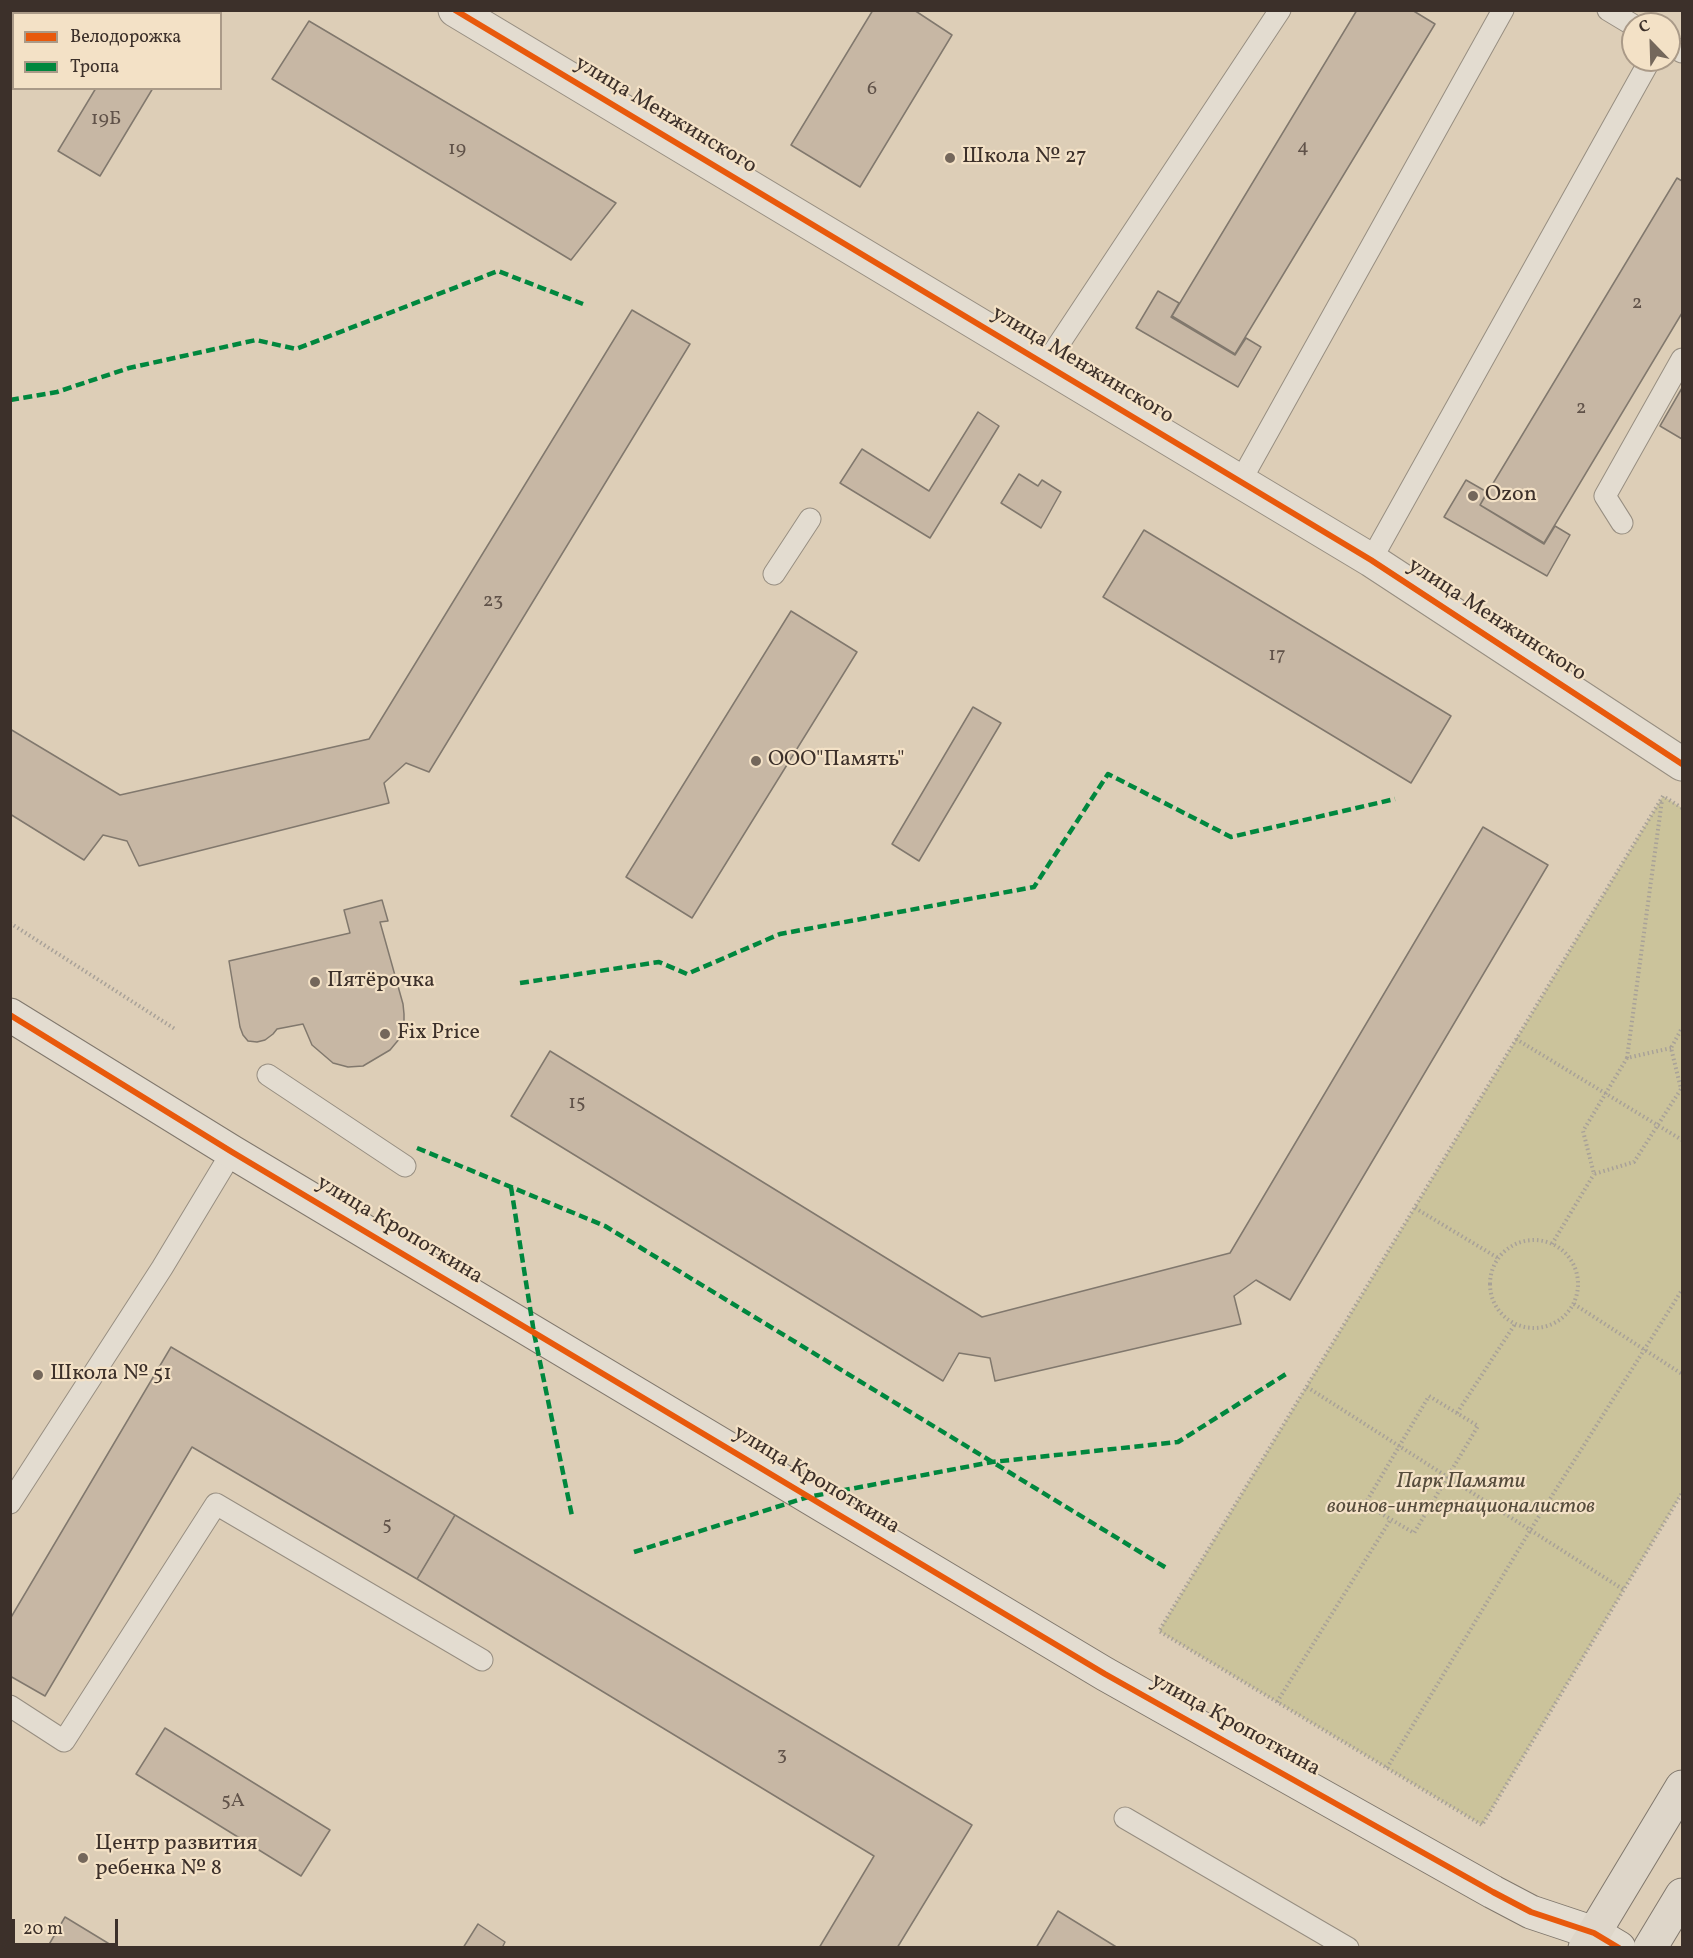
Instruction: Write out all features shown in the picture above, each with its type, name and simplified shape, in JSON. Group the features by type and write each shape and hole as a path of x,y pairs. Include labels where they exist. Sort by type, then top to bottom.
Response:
{"main road":[{"path":"1599,1943 1683,1787"},
{"path":"1650,1947 1683,1894"}],"street":[{"name":"улица Менжинского","path":"455,10 1371,560 1683,764"},
{"name":"улица Кропоткина","path":"10,1016 232,1152 1105,1674 1493,1892 1599,1943"}],"lane":[{"path":"1045,365 1280,10"},
{"path":"1240,482 1503,10"},
{"path":"1608,10 1621,18"},
{"path":"1371,560 1643,72"},
{"path":"1622,523 1605,496 1683,359"},
{"path":"774,574 810,519"},
{"path":"268,1075 405,1166"},
{"path":"10,1503 162,1268 232,1152"},
{"path":"10,1706 64,1741 216,1503 482,1660"},
{"path":"1125,1818 1348,1947"}],"path":[{"path":"1663,796 1683,808"},
{"path":"1663,796 1159,1631 1482,1825 1683,1493"},
{"path":"1594,1174 1582,1131 1627,1058 1663,796"},
{"path":"10,923 175,1029"},
{"path":"1552,1244 1594,1174 1634,1162 1682,1089 1671,1048 1683,1028"},
{"path":"1516,1039 1683,1140"},
{"path":"1627,1058 1671,1048"},
{"path":"1415,1208 1498,1258"},
{"path":"1538,1240 1552,1244 1566,1254 1574,1266 1578,1289 1574,1304 1560,1320 1546,1326 1530,1328 1515,1324 1499,1311 1492,1297 1490,1285 1492,1270 1498,1258 1509,1248 1522,1241 1538,1240"},
{"path":"1387,1768 1531,1529 1683,1290"},
{"path":"1574,1304 1683,1374"},
{"path":"1457,1413 1515,1324"},
{"path":"1307,1387 1624,1590"},
{"path":"1429,1396 1457,1413 1478,1426 1414,1533 1365,1504 1429,1396"},
{"path":"1277,1702 1391,1519"}],"green space":[{"name":"Парк Памяти воинов-интернационалистов","path":"1663,796 1682,808 1682,1493 1482,1825 1159,1631"}],"building":[{"path":"873,10 914,10 952,35 860,187 791,145"},
{"path":"1357,10 1412,10 1435,24 1235,354 1172,316"},
{"path":"309,21 616,203 571,260 272,79"},
{"path":"95,90 152,90 100,176 58,151"},
{"path":"1677,178 1682,181 1682,313 1544,543 1480,505"},
{"path":"1158,291 1179,303 1171,317 1235,355 1246,338 1261,347 1238,387 1136,328"},
{"path":"632,310 690,344 429,772 406,763 384,783 389,803 139,866 127,841 103,835 84,860 10,814 10,729 120,795 369,739"},
{"path":"1682,388 1682,439 1660,426"},
{"path":"978,412 999,426 930,538 840,483 862,449 929,491"},
{"path":"1019,474 1038,486 1042,480 1061,492 1041,528 1001,503"},
{"path":"1466,480 1487,492 1480,505 1544,544 1555,526 1570,535 1547,576 1444,517"},
{"path":"1144,530 1451,716 1411,783 1103,597"},
{"path":"791,611 857,652 692,918 626,877"},
{"path":"973,707 1001,723 919,861 892,844"},
{"path":"1483,827 1548,865 1290,1300 1256,1280 1234,1296 1241,1324 995,1381 990,1358 959,1353 943,1381 511,1116 550,1051 982,1317 1230,1253"},
{"name":"Пятёрочка","path":"382,900 388,921 380,922 404,1014 404,1025 400,1038 390,1050 363,1066 348,1067 333,1063 312,1045 303,1024 277,1029 265,1040 248,1041 240,1027 229,961 350,933 344,910"},
{"path":"171,1347 455,1515 417,1579 192,1447 45,1696 10,1676 10,1619"},
{"path":"455,1515 972,1825 897,1948 819,1948 874,1856 417,1579"},
{"path":"165,1728 330,1830 301,1876 136,1774"},
{"path":"1058,1911 1118,1948 1036,1948"},
{"path":"65,1917 116,1948 47,1948"},
{"path":"478,1924 505,1942 502,1948 463,1948"}],"marked path":[{"path":"10,400 57,392 129,368 256,340 296,349 498,271 583,304"},
{"path":"520,983 659,962 687,974 780,934 1034,887 1108,774 1231,837 1395,799"},
{"path":"417,1148 605,1226 1168,1569"},
{"path":"511,1187 534,1333 572,1516"},
{"path":"634,1552 808,1497 992,1462 1178,1442 1286,1374"}],"cycle path":[{"path":"455,10 1371,560 1682,764"},
{"path":"10,1015 232,1152 1105,1674 1493,1892 1531,1912 1594,1933 1619,1948"}],"place":[{"name":"Школа № 27","path":"950,158"},
{"name":"Ozon","path":"1473,496"},
{"name":"ООО\"Память\"","path":"756,761"},
{"name":"Пятёрочка","path":"315,982"},
{"name":"Fix Price","path":"385,1034"},
{"name":"Школа № 51","path":"38,1375"},
{"name":"Центр развития ребенка № 8","path":"83,1858"}]}
